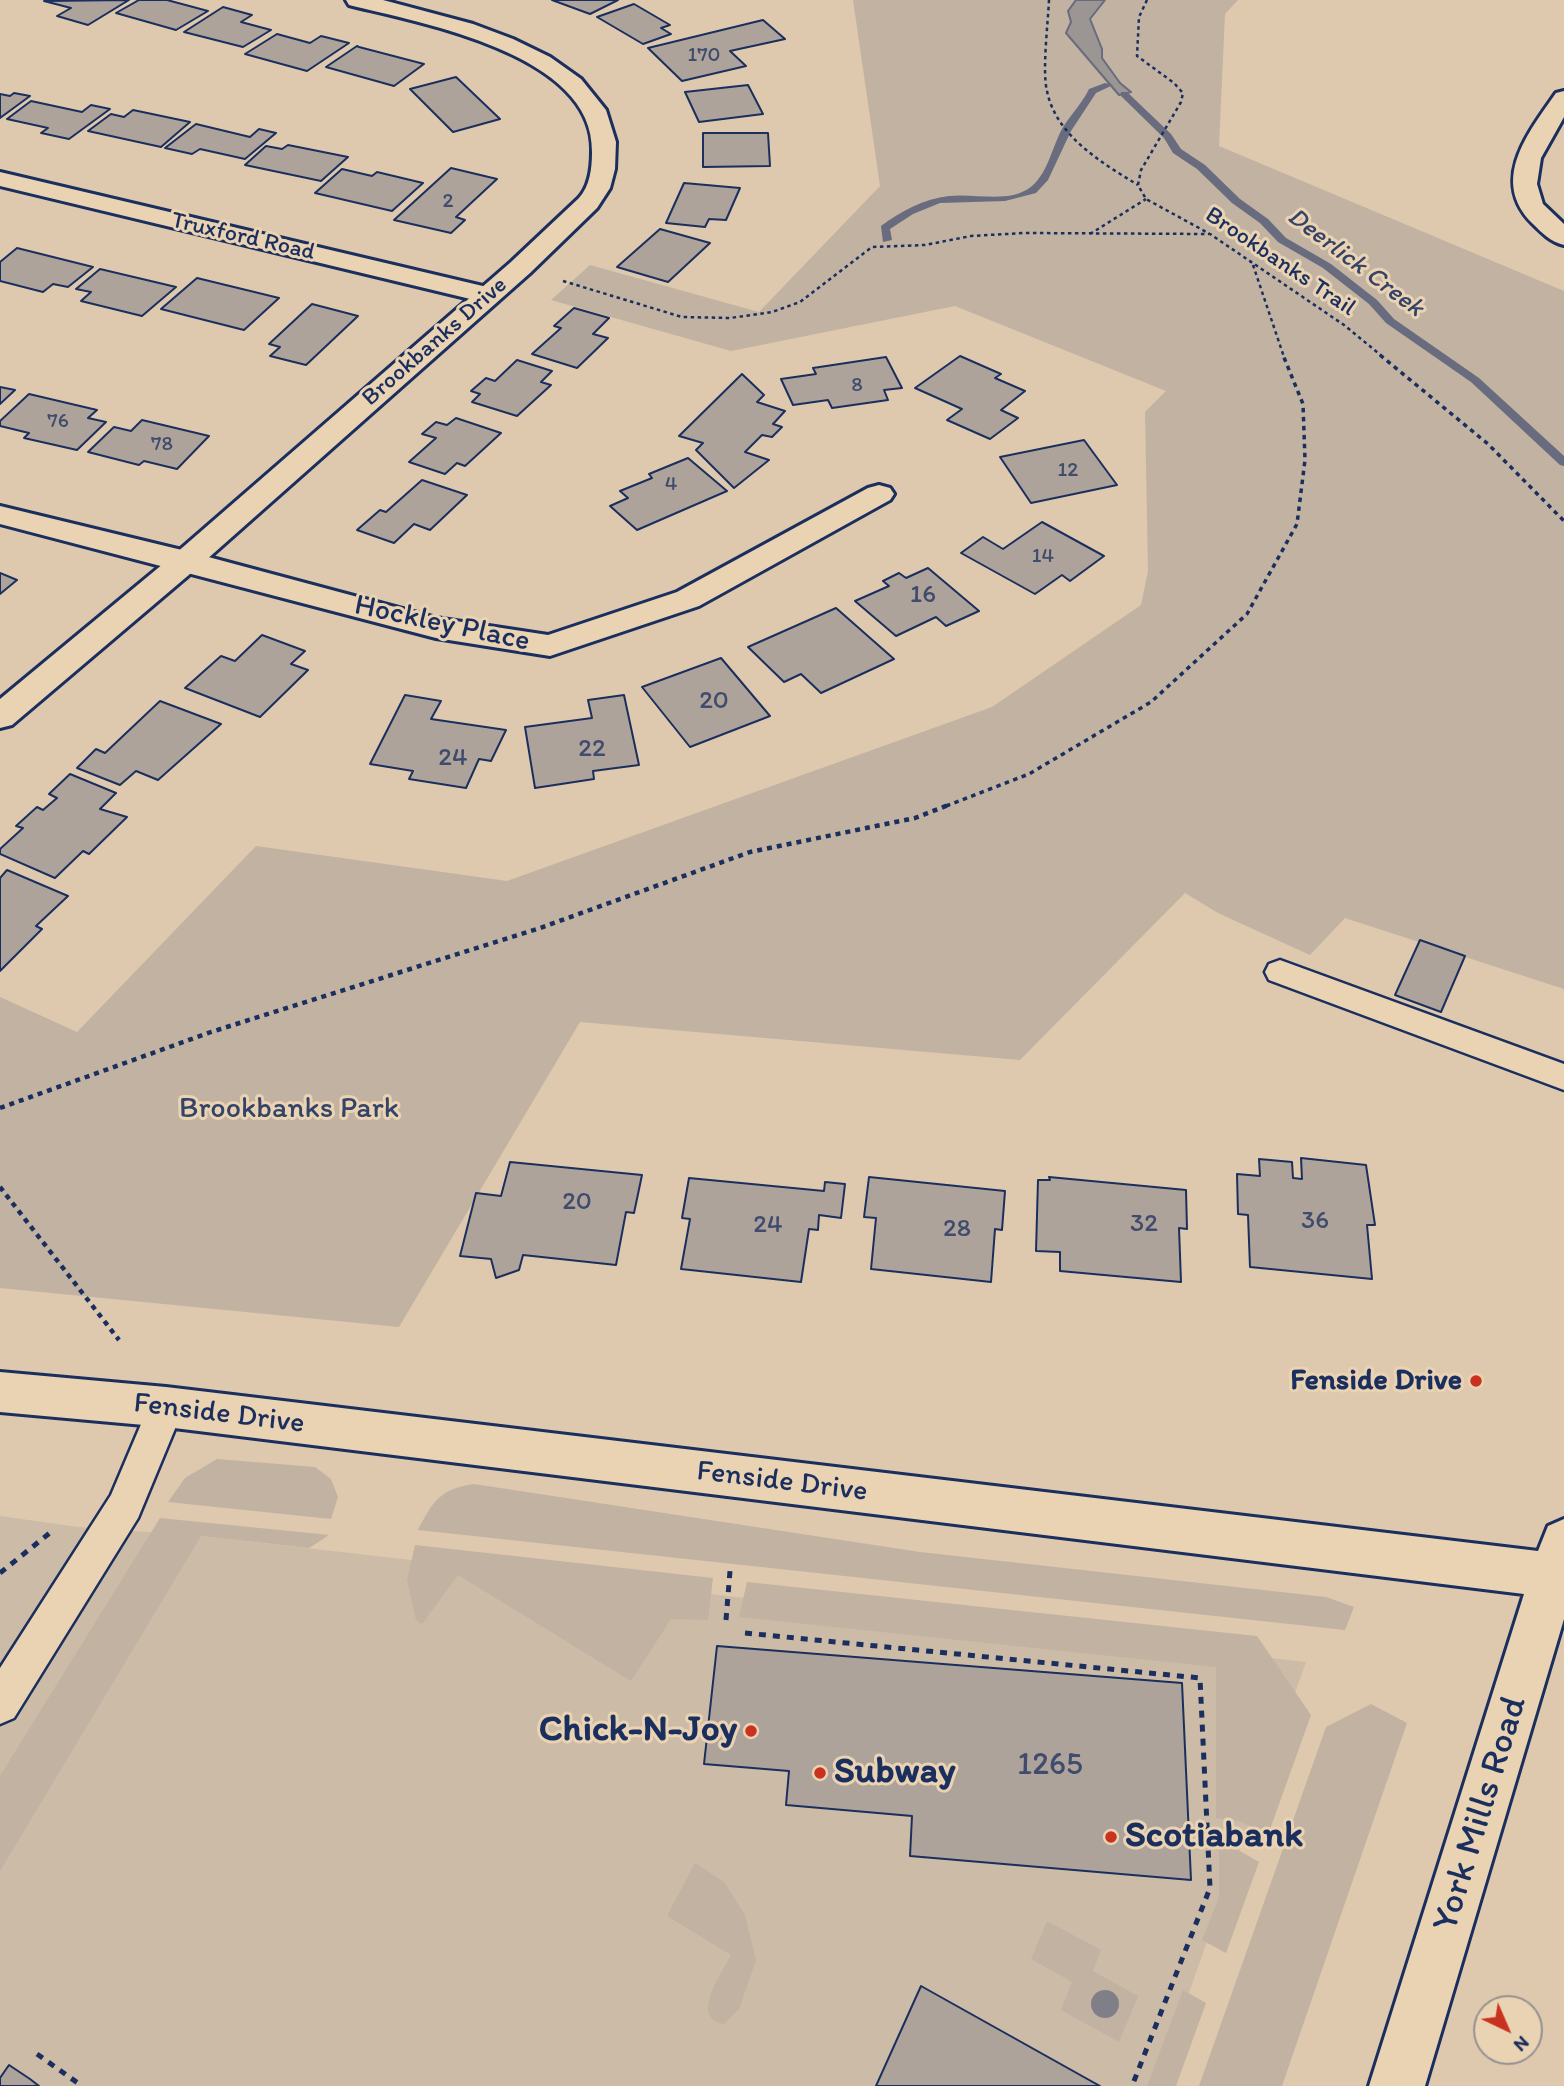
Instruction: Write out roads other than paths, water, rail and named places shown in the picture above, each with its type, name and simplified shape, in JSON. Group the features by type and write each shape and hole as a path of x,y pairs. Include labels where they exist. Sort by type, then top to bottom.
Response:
{"street":[{"name":"Brookbanks Drive","path":"0,717 186,561 487,295 522,268 595,195 605,158 603,128 590,103 567,77 510,45 365,1"},
{"path":"1561,108 1525,165 1527,198 1546,222 1564,237"},
{"name":"Truxford Road","path":"0,179 487,295"},
{"name":"Hockley Place","path":"0,515 186,561 436,628 550,646 688,599 879,494"},
{"name":"Fenside Drive","path":"0,1392 166,1407 1561,1564"},
{"name":"York Mills Road","path":"1397,2086 1561,1564"}],"lane":[{"path":"1280,972 1564,1077"},
{"path":"0,1704 125,1506 166,1407"}],"waterway":[{"path":"887,240 885,228 928,204 948,199 1015,197 1032,191 1043,180 1066,131 1092,91 1108,85"},
{"name":"Deerlick Creek","path":"1124,94 1168,136 1177,151 1201,167 1282,240 1327,266 1373,302 1390,321 1475,380 1564,462"}],"place":[{"name":"Fenside Drive","path":"1476,1381"},
{"name":"Chick-N-Joy","path":"751,1731"},
{"name":"Subway","path":"820,1773"},
{"name":"Scotiabank","path":"1111,1837"}],"park label":[{"name":"Brookbanks Park","path":"289,1109"}]}
